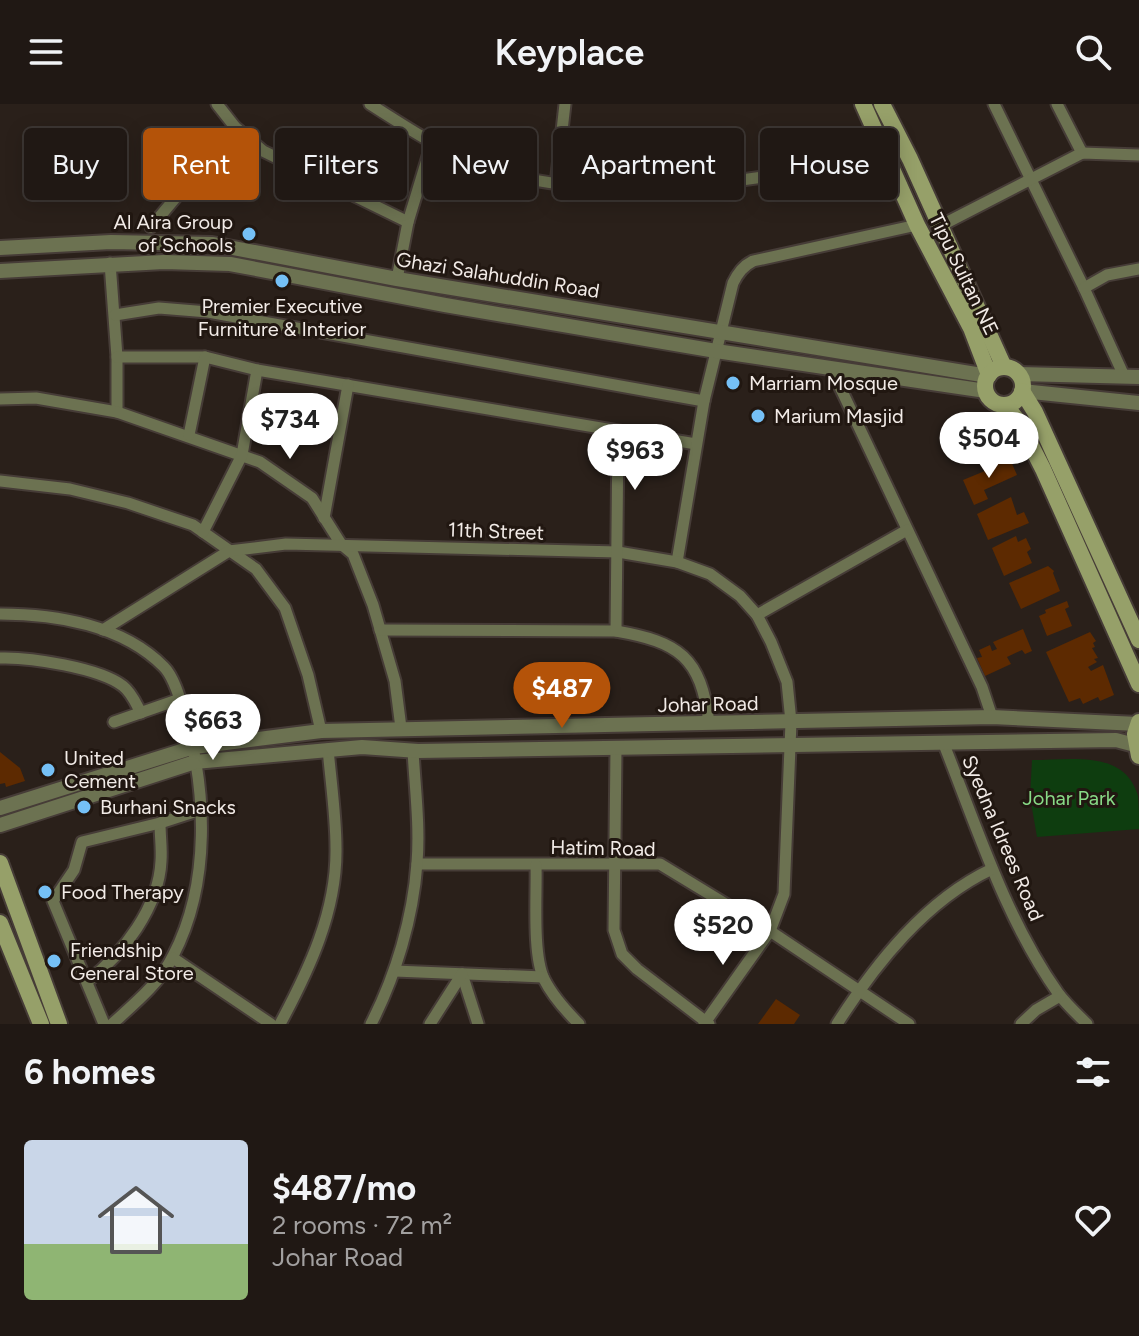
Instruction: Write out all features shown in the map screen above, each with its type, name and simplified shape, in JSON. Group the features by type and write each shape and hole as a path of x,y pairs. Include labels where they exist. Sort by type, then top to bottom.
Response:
{"main road":[{"name":"Tipu Sultan NE","path":"863,104 874,128"},
{"path":"882,104 940,226 997,377 995,403 1005,405 1016,401 1022,391 1022,380 997,377"},
{"name":"Tipu Sultan NE","path":"898,182 917,225 997,377"},
{"path":"1022,391 1035,412 1139,640"},
{"path":"1005,405 1019,422 1043,469 1139,684"},
{"path":"1137,750 1135,734 1139,723"},
{"path":"0,863 59,1024"},
{"path":"0,923 41,1024"}],"street":[{"path":"217,104 235,127 263,151 408,222"},
{"path":"370,104 423,137"},
{"path":"562,128 565,104"},
{"path":"994,104 1030,182 1132,376"},
{"path":"1057,104 1082,153"},
{"path":"151,227 235,127"},
{"path":"940,226 1082,153 1139,155"},
{"path":"397,279 408,222 423,173"},
{"path":"677,562 704,401 733,283 745,265 917,225"},
{"path":"85,243 88,265"},
{"name":"Ghazi Salahuddin Road","path":"0,248 85,243 212,244 397,279 997,377"},
{"name":"Ghazi Salahuddin Road","path":"0,271 110,263 192,261 230,264 445,305 831,368 997,377 1132,376"},
{"path":"110,263 117,357 117,412"},
{"path":"1084,288 1107,275 1139,269"},
{"path":"115,315 159,308 208,312 704,401"},
{"path":"117,357 205,357 257,370 696,444"},
{"path":"189,435 205,357"},
{"path":"831,368 982,687 992,717"},
{"path":"203,532 242,455 257,370"},
{"path":"324,518 348,385"},
{"path":"1022,391 1139,403"},
{"path":"0,399 36,398 117,412 260,462 312,498 341,544 353,554 380,630 416,751 417,864 408,920 395,971 371,1024"},
{"path":"616,631 618,432"},
{"path":"0,481 70,489 128,503 193,525 256,569 285,608 308,675 321,731"},
{"path":"757,615 907,530"},
{"name":"11th Street","path":"103,630 229,551 286,544 618,552 677,562 710,574 740,596 757,615 787,682 791,722 784,894 770,931 707,1023"},
{"path":"0,614 57,617 103,630 132,644 166,669 180,699 195,755 200,810 197,885 193,906 173,958 143,995 112,1024"},
{"path":"380,630 616,631 646,636 671,647 695,668 706,697 709,723"},
{"path":"0,658 53,663 114,680 128,689 141,713"},
{"path":"114,722 180,699"},
{"name":"Johar Road","path":"0,808 195,755 321,731 992,717 1139,723"},
{"path":"628,725 623,748 614,930 622,954 707,1023"},
{"name":"Johar Road","path":"0,825 195,755 362,747 416,751 1116,740 1137,750"},
{"name":"Syedna Idrees Road","path":"943,742 992,869 1040,965 1060,996 1087,1024"},
{"path":"280,1024 305,978 327,918 336,851 328,749"},
{"path":"104,1024 53,901 74,870 82,842 200,810"},
{"path":"88,981 123,948 147,911 161,864 160,823"},
{"name":"Hatim Road","path":"417,864 660,864 770,931 909,1024"},
{"path":"536,865 537,937 543,977 565,1010 579,1024"},
{"path":"837,1024 859,991 911,929 946,896 992,869"},
{"path":"173,958 271,1024"},
{"path":"395,971 543,977"},
{"path":"430,1024 462,974"},
{"path":"462,974 478,1024"},
{"path":"1021,1024 1036,1010 1060,996"}],"green space":[{"name":"Johar Park","path":"1032,760 1094,760 1121,771 1131,781 1138,796 1139,829 1037,837 1030,797"}],"building":[{"path":"1009,457 1017,475 984,490 988,499 974,505 963,480 997,466 996,463"},
{"path":"1011,497 1017,515 1024,512 1029,523 988,540 977,514"},
{"path":"1016,536 1018,542 1026,538 1032,563 1004,576 992,548"},
{"path":"1048,566 1054,571 1060,591 1021,609 1009,583"},
{"path":"1067,601 1069,607 1065,609 1072,626 1047,636 1039,616 1046,613 1045,610"},
{"path":"1023,629 1032,651 1025,654 1022,650 1007,657 1011,664 985,676 977,658 982,657 979,650 990,645 992,651 997,649 993,642"},
{"path":"1090,632 1096,641 1092,648 1098,658 1088,667 1091,671 1103,665 1114,695 1100,701 1098,697 1083,704 1080,698 1069,702 1046,652"},
{"path":"0,752 20,768 25,781 6,787 5,783 0,784"},
{"path":"776,999 800,1015 794,1024 758,1024"}],"place":[{"name":"Al Aira Group of Schools","path":"249,234"},
{"name":"Premier Executive Furniture & Interior","path":"282,281"},
{"name":"Marriam Mosque","path":"733,383"},
{"name":"Marium Masjid","path":"758,416"},
{"name":"United Cement","path":"48,770"},
{"name":"Burhani Snacks","path":"84,807"},
{"name":"Food Therapy","path":"45,892"},
{"name":"Friendship General Store","path":"54,961"}]}
